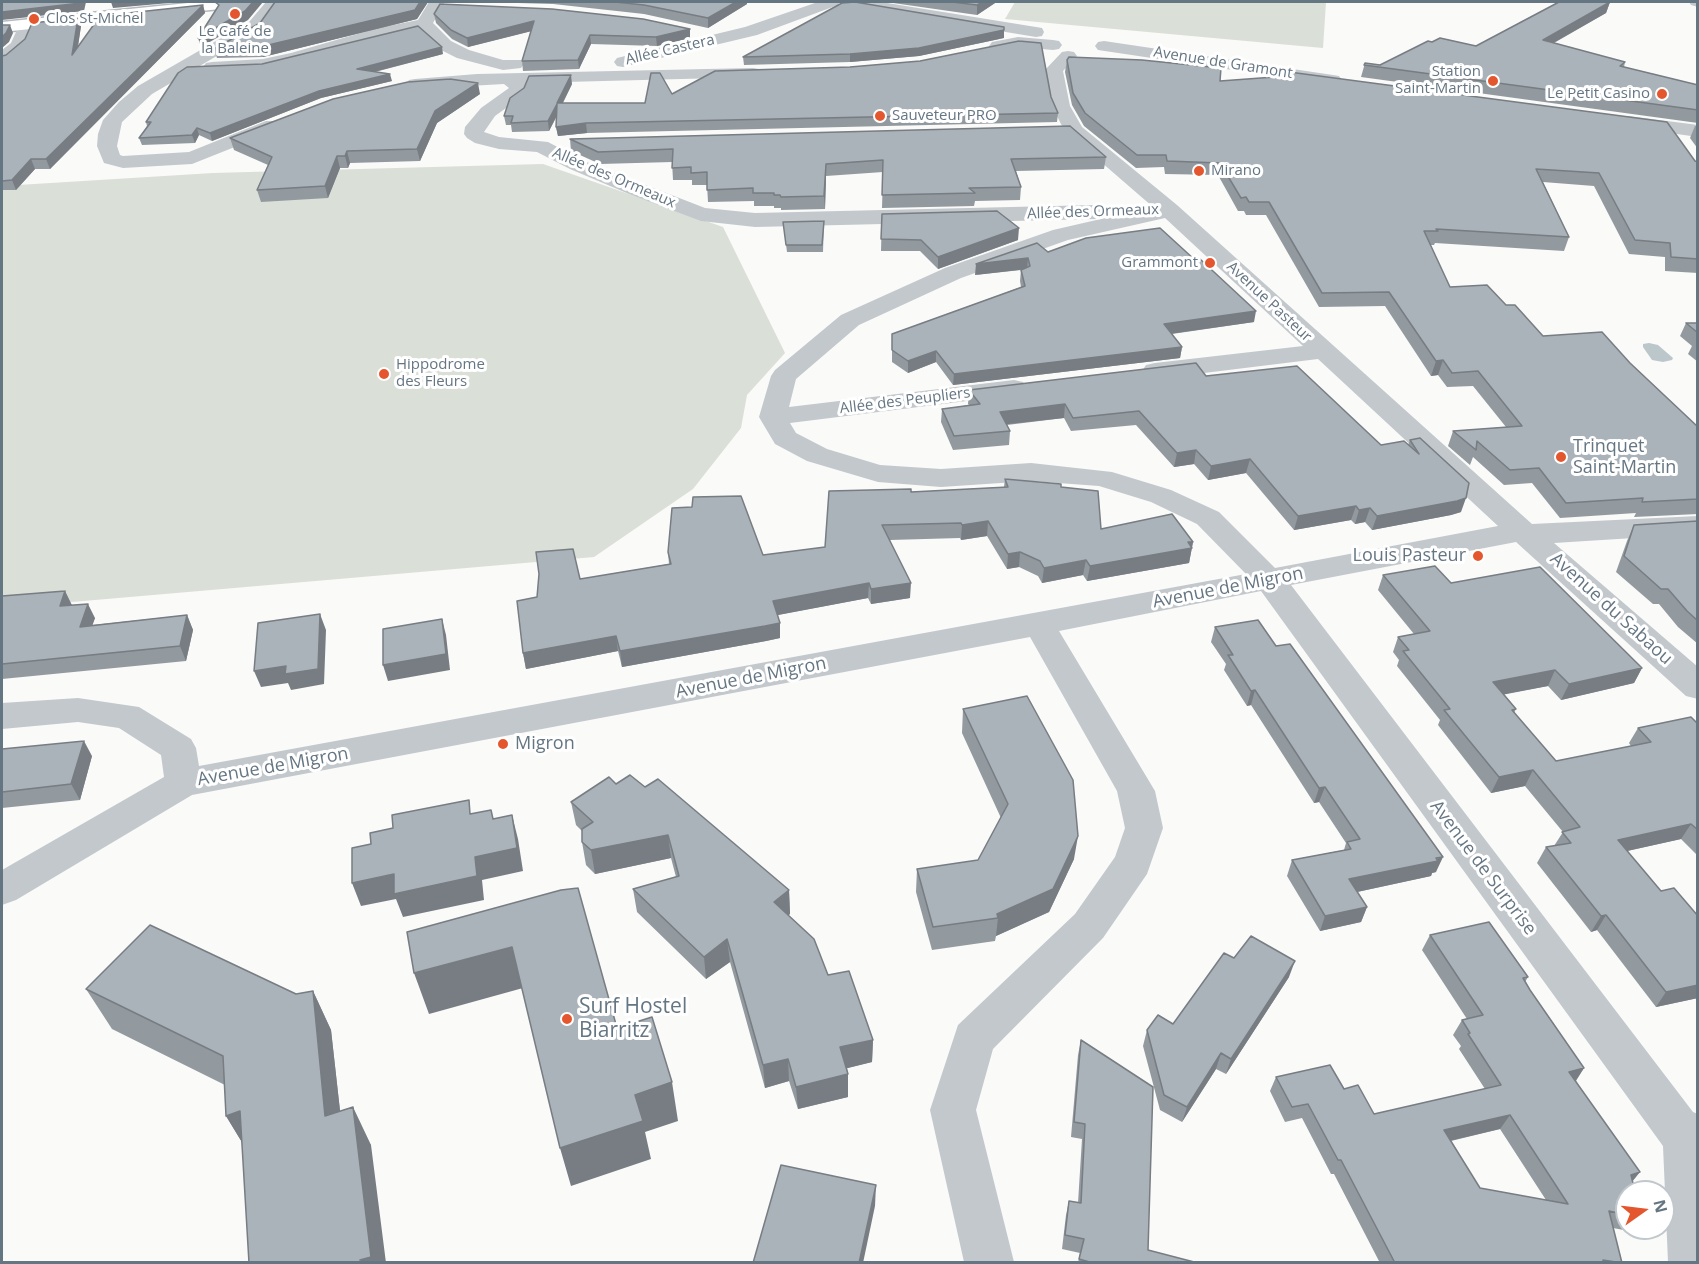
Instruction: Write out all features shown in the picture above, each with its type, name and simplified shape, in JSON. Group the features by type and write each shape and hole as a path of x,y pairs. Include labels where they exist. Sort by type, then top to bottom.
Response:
{"street":[{"path":"2,27 239,2"},
{"path":"274,2 255,26 145,90 113,120 108,134 108,146 111,159 123,162 192,158 290,119"},
{"name":"Allée Castera","path":"623,69 721,38 751,31 832,2"},
{"path":"855,2 1079,49"},
{"path":"186,67 263,64 424,24 440,4"},
{"path":"424,24 445,45 505,72"},
{"path":"2,58 18,46 27,25"},
{"path":"688,30 721,38"},
{"path":"976,51 1022,36"},
{"name":"Avenue de Gramont","path":"1079,49 1347,82"},
{"name":"Avenue Pasteur","path":"1079,49 1054,70 1065,130 1169,210 1525,532"},
{"path":"400,87 505,72 623,69 766,73"},
{"name":"Allée des Ormeaux","path":"505,72 519,86 517,91 488,112 475,127 474,134 482,139 499,143 541,146 636,190 701,214 725,219 1169,210"},
{"path":"1609,120 1698,131"},
{"path":"1670,128 1687,152"},
{"path":"541,146 575,142"},
{"path":"773,417 784,376 850,320 953,273 1061,235 1169,210"},
{"path":"1136,374 1323,351"},
{"name":"Allée des Peupliers","path":"773,417 1042,385"},
{"name":"Avenue de Surprise","path":"773,417 785,438 817,455 878,473 941,478 1042,473 1101,478 1161,496 1208,518 1269,580 1694,1141"},
{"name":"Avenue de Migron","path":"2,889 183,783 1039,624 1509,533 1556,534 1698,525"},
{"name":"Avenue du Sabaou","path":"1525,532 1693,679"},
{"path":"988,1263 953,1110 974,1039 1089,926 1133,863 1144,828 1136,791 1039,624"},
{"path":"2,716 78,710 126,716 178,748 183,783"},
{"path":"1693,1263 1694,1141"}],"shaded area":[{"path":"1015,2 1326,2 1323,48 1005,19"},
{"name":"Hippodrome des Fleurs","path":"543,164 723,227 785,353 747,395 741,428 693,489 594,557 2,608 2,186 213,173"},
{"path":"1643,344 1658,345 1673,358 1672,360 1663,362 1652,360 1643,347"}],"building":[{"path":"2,2 81,2 81,3 2,12"},
{"path":"215,2 253,2 245,11 198,38 219,5"},
{"path":"275,2 420,2 415,10 260,47 214,49 260,23"},
{"path":"615,2 736,2 708,18 644,5"},
{"path":"855,2 1004,27 1004,30 919,48 850,54 743,57 842,3"},
{"path":"952,2 983,2 977,5"},
{"path":"1559,2 1610,2 1543,40 1625,62 1620,66 1698,85 1698,110 1364,65 1365,63 1380,65 1428,41 1432,42 1440,38 1476,46"},
{"path":"440,4 552,9 643,19 690,29 656,37 590,35 578,60 522,61 534,21 467,38 451,30 434,14"},
{"path":"203,5 46,159 31,159 12,180 2,181 2,56 25,39 32,23 78,18 72,55 100,16"},
{"path":"2,25 10,25 2,37"},
{"path":"418,26 442,47 357,69 390,74 319,91 210,133 197,128 192,135 139,138 151,122 146,122 178,73 187,67 262,64"},
{"path":"1019,41 1041,43 1051,97 1058,113 586,123 556,127 557,104 548,121 511,123 513,116 504,116 510,98 524,88 529,76 571,75 557,103 645,103 651,73 660,73 672,94 715,71 850,67 920,61"},
{"path":"1069,57 1142,60 1221,68 1220,81 1288,76 1289,72 1667,122 1698,162 1698,259 1671,257 1670,243 1635,240 1599,173 1536,169 1569,237 1436,229 1438,231 1424,231 1450,287 1487,285 1506,305 1515,305 1543,336 1602,332 1630,363 1698,427 1698,499 1642,502 1643,498 1566,503 1539,468 1510,470 1477,441 1476,450 1453,431 1522,426 1478,371 1452,373 1443,360 1436,361 1389,292 1322,293 1269,202 1249,202 1246,197 1241,198 1220,163 1167,161 1166,155 1137,155 1085,113 1073,93 1067,60"},
{"path":"450,79 478,83 435,111 417,149 347,151 345,156 337,156 325,186 257,190 272,157 230,138 333,99 408,82"},
{"path":"1070,126 1106,157 1011,159 1021,187 969,188 975,193 882,195 883,160 826,164 824,196 781,197 774,193 753,193 753,188 707,190 707,172 691,173 691,167 672,168 673,149 598,152 570,139"},
{"path":"997,211 1019,228 938,257 921,240 881,239 882,214"},
{"path":"824,221 822,245 786,245 783,222"},
{"path":"1160,228 1195,260 1200,259 1256,311 1164,324 1182,347 954,374 936,351 908,361 892,350 892,334 1025,286 1021,270 1030,266 1028,258 976,264 1037,243 1048,252 1086,238"},
{"path":"1686,323 1698,323 1698,333"},
{"path":"1196,363 1206,376 1297,366 1381,445 1404,441 1419,454 1410,440 1420,438 1469,483 1466,498 1377,516 1370,508 1359,510 1356,506 1298,516 1250,459 1211,466 1196,450 1177,453 1139,411 1073,418 1065,404 1000,412 1010,431 954,436 942,409 980,404 969,390"},
{"path":"1005,479 1061,484 1061,487 1098,491 1101,529 1172,514 1193,542 1188,542 1192,548 1090,566 1086,560 1044,568 1040,561 1020,552 1008,554 988,521 962,525 961,523 882,525 911,583 871,589 869,583 773,601 780,623 765,626 620,651 616,636 523,653 517,601 537,597 539,574 536,552 573,549 580,579 671,564 668,552 672,508 692,507 693,497 741,496 763,555 825,547 829,491 911,489 911,492 1008,487"},
{"path":"1698,521 1698,621 1668,589 1661,589 1624,556 1634,525"},
{"path":"1435,566 1451,583 1540,567 1642,668 1569,684 1555,670 1493,682 1516,709 1512,710 1556,761 1651,742 1638,728 1691,717 1698,724 1698,830 1691,824 1618,840 1661,891 1674,888 1698,916 1698,985 1666,992 1606,915 1601,916 1546,847 1571,843 1562,832 1580,827 1533,770 1499,777 1444,710 1450,709 1403,651 1409,650 1398,637 1430,631 1383,575"},
{"path":"65,591 60,606 88,604 80,627 187,615 180,646 2,664 2,596"},
{"path":"320,614 318,669 285,674 286,666 254,671 258,623"},
{"path":"442,619 446,654 383,665 383,629"},
{"path":"1258,620 1276,646 1290,644 1443,857 1436,858 1438,861 1349,879 1367,907 1325,916 1292,860 1351,849 1347,842 1360,839 1325,787 1319,788 1255,690 1251,691 1228,655 1233,655 1215,627"},
{"path":"1027,696 1073,780 1078,836 1053,889 997,914 998,918 933,927 917,869 978,860 1008,804 963,709"},
{"path":"84,741 71,784 2,792 2,749"},
{"path":"630,775 645,787 658,779 789,890 774,902 814,939 828,975 849,971 873,1040 840,1047 848,1074 796,1087 788,1059 763,1065 727,939 704,957 633,889 679,876 668,835 591,850 582,842 582,829 593,822 571,802 609,777 616,784"},
{"path":"469,800 470,814 491,810 493,819 512,815 517,848 475,857 477,876 394,894 394,874 352,883 352,848 371,844 370,833 393,828 392,815"},
{"path":"578,888 617,1028 652,1017 672,1082 635,1095 643,1121 560,1148 512,947 414,973 407,932 561,890"},
{"path":"1489,922 1528,977 1523,978 1530,990 1584,1068 1569,1072 1640,1172 1631,1175 1632,1180 1615,1180 1615,1212 1609,1211 1622,1263 1603,1260 1603,1263 1395,1263 1341,1160 1338,1160 1308,1104 1292,1107 1276,1077 1330,1065 1344,1089 1358,1085 1374,1114 1501,1085 1468,1034 1470,1033 1462,1020 1483,1015 1430,935","holes":["1510,1115 1568,1204 1480,1188 1444,1130"]},
{"path":"150,925 296,994 313,991 325,1116 353,1107 371,1257 360,1260 361,1263 249,1263 240,1111 226,1116 223,1056 86,989"},
{"path":"1251,936 1295,961 1231,1059 1221,1053 1187,1107 1164,1095 1147,1030 1158,1015 1173,1024 1224,953 1234,958"},
{"path":"1081,1040 1153,1087 1148,1250 1198,1263 1093,1263 1079,1259 1084,1239 1065,1235 1069,1201 1081,1203 1085,1124 1074,1122"},
{"path":"781,1165 876,1185 859,1263 753,1263"}],"place":[{"name":"Le Café de la Baleine","path":"235,14"},
{"name":"Clos St-Michel","path":"34,19"},
{"name":"Station Saint-Martin","path":"1493,81"},
{"name":"Le Petit Casino","path":"1662,94"},
{"name":"Sauveteur PRO","path":"880,116"},
{"name":"Mirano","path":"1199,171"},
{"name":"Grammont","path":"1210,263"},
{"name":"Hippodrome des Fleurs","path":"384,374"},
{"name":"Trinquet Saint-Martin","path":"1561,457"},
{"name":"Louis Pasteur","path":"1478,556"},
{"name":"Migron","path":"503,744"},
{"name":"Surf Hostel Biarritz","path":"567,1019"}]}
